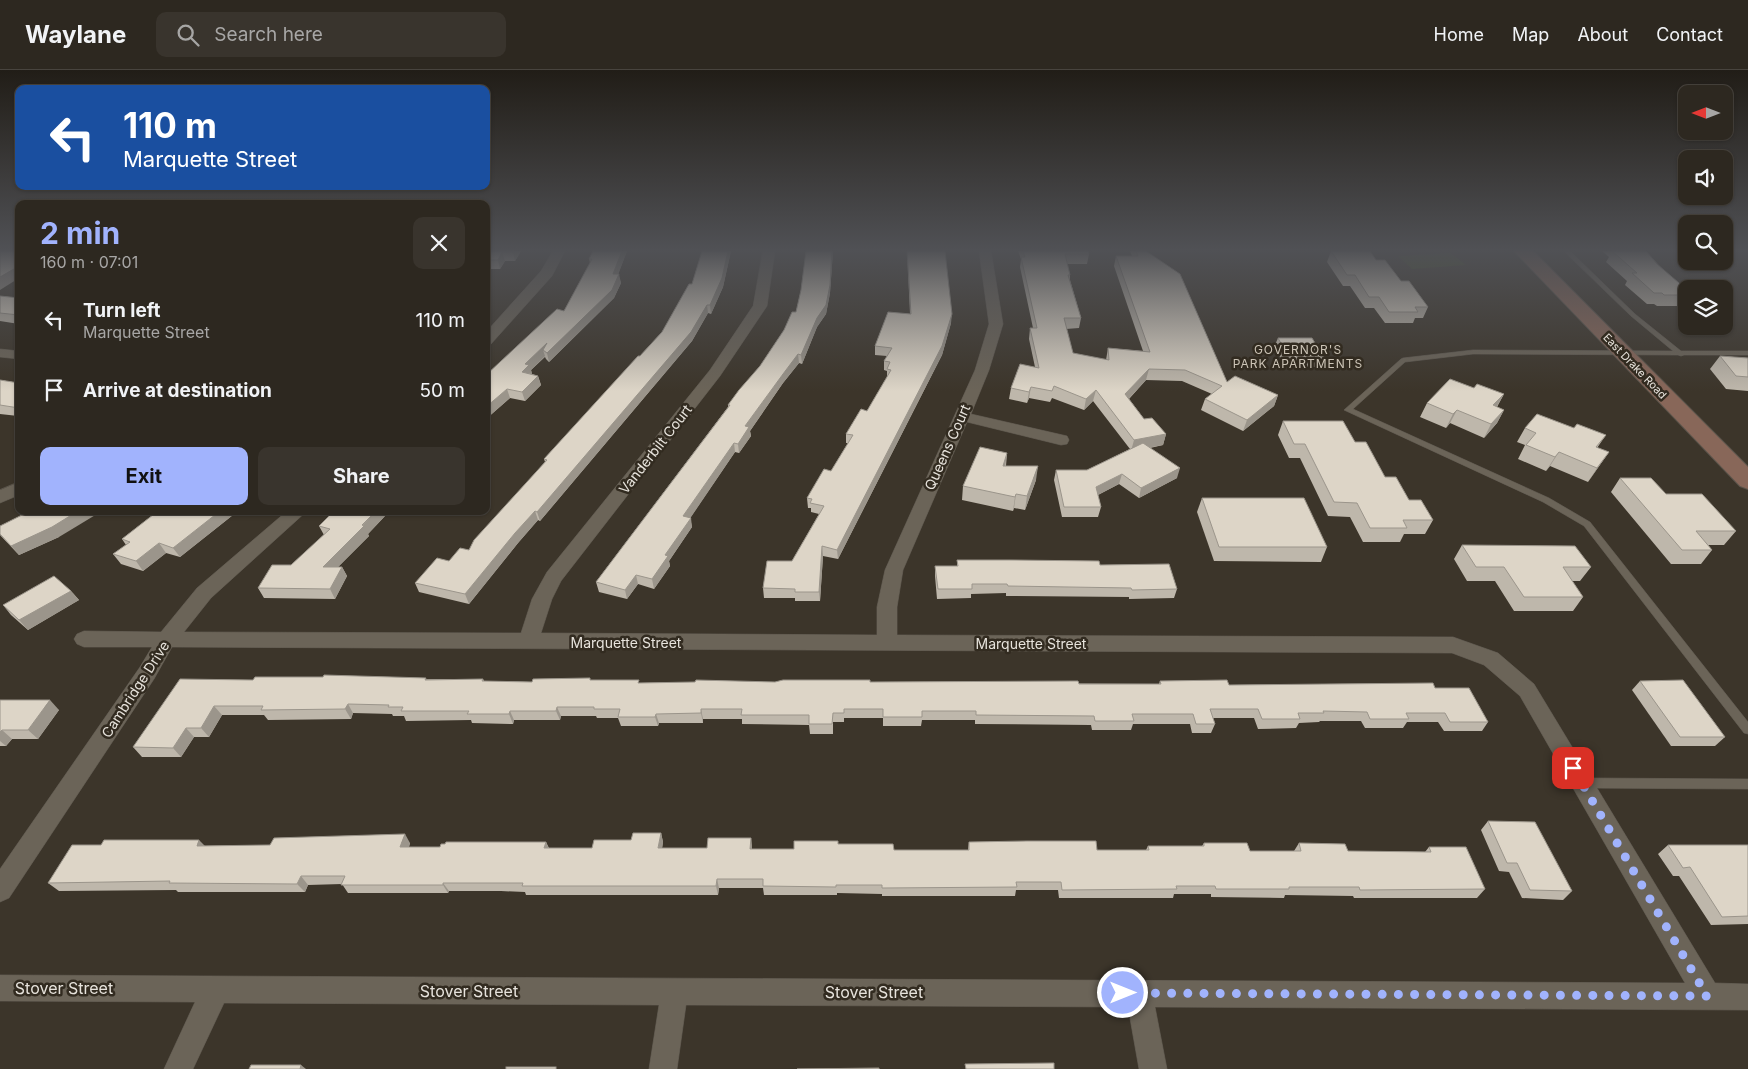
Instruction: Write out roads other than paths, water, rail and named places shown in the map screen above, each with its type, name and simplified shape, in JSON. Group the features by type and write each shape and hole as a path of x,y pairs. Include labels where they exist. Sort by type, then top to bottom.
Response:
{"main road":[{"name":"East Drake Road","path":"1568,298 1748,481"}],"street":[{"path":"490,337 525,298"},
{"name":"Vanderbilt Court","path":"528,642 542,600 554,577 715,373 760,306 761,298"},
{"name":"Queens Court","path":"887,643 887,607 894,570 982,370 996,324 992,298"},
{"path":"0,352 15,354"},
{"path":"961,416 1061,440"},
{"path":"0,497 15,490"},
{"name":"Cambridge Drive","path":"0,890 147,673 166,640 204,593 293,515"},
{"name":"Marquette Street","path":"84,639 1453,645 1491,658 1527,690 1707,996"},
{"name":"Stover Street","path":"0,988 1748,997"},
{"path":"178,1069 216,989"},
{"path":"663,1069 674,992"},
{"path":"1139,994 1153,1069"}],"lane":[{"path":"1616,298 1681,354"},
{"path":"1748,354 1474,352 1403,360 1348,410 1546,500 1587,524 1748,730"},
{"path":"1582,783 1748,784"}],"district":[{"name":"GOVERNOR'S PARK APARTMENTS","path":"1298,356"}]}
